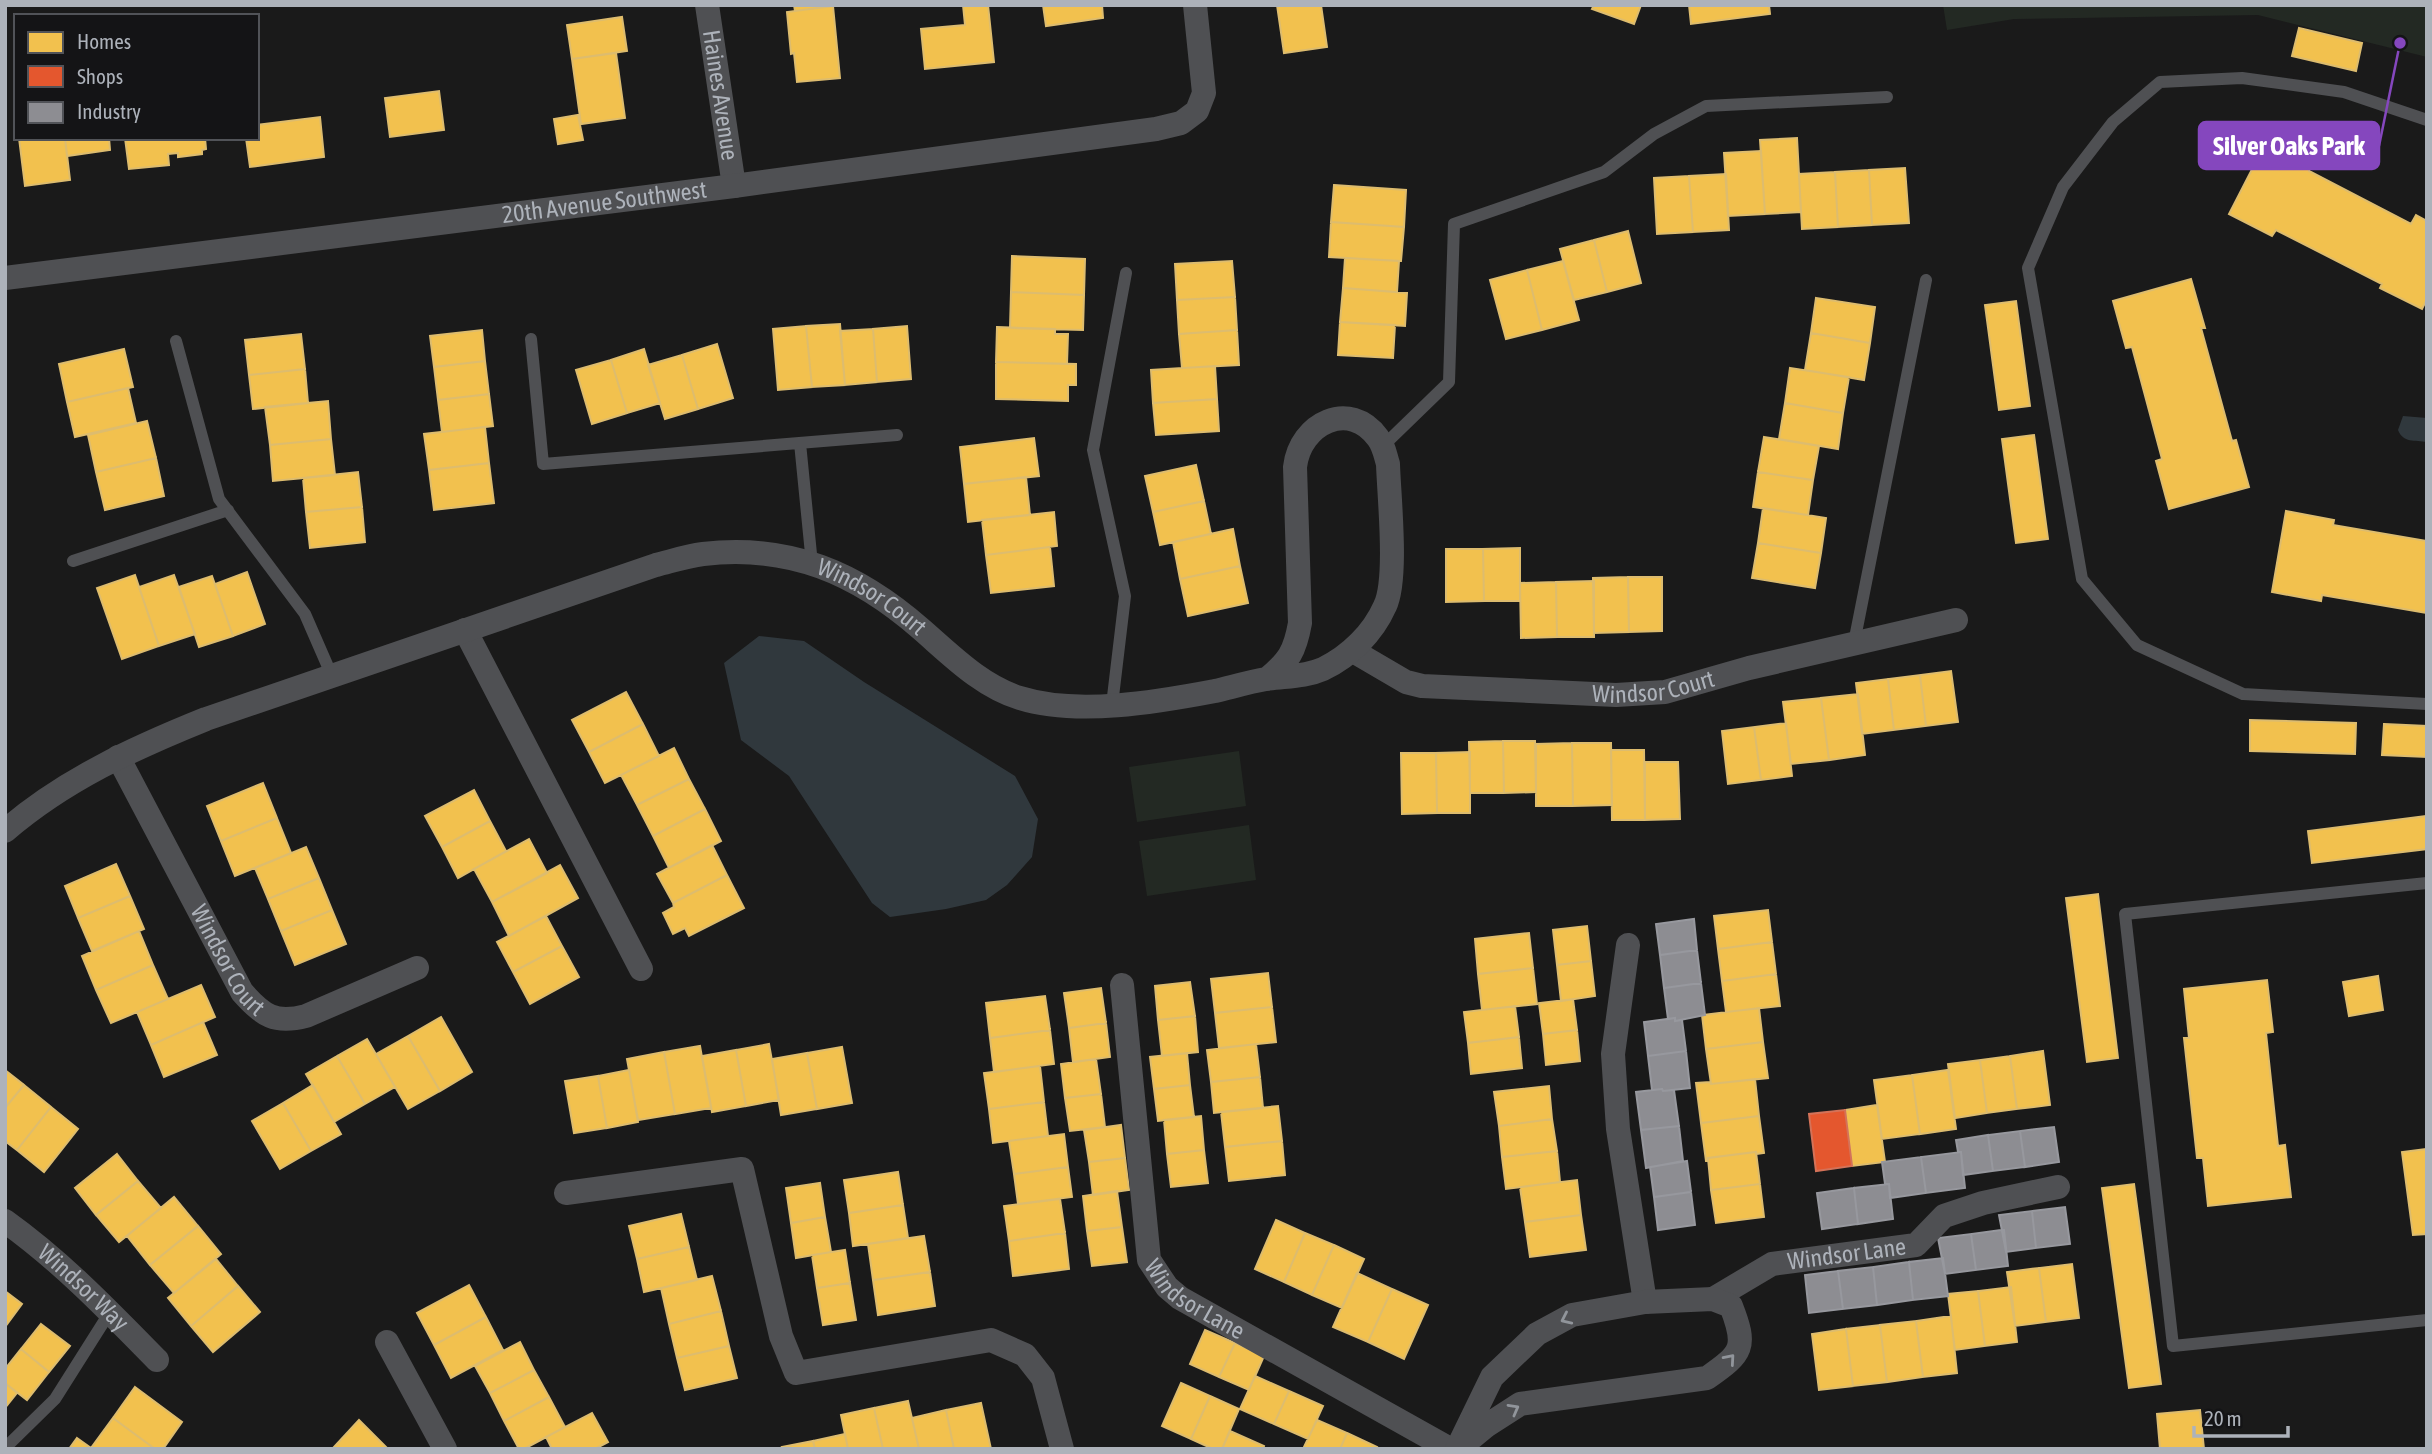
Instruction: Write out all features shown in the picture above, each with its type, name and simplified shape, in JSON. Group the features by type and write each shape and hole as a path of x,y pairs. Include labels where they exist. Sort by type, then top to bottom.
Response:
{"street":[{"name":"Haines Avenue","path":"707,5 734,186"},
{"name":"20th Avenue Southwest","path":"5,278 734,186 1156,129 1181,123 1196,111 1205,93 1195,5"},
{"path":"1267,679 1285,664 1297,645 1300,623 1295,467 1300,444 1306,435 1325,422 1348,419 1369,428 1383,446"},
{"name":"Windsor Court","path":"5,831 77,779 138,747 205,719 656,565 701,554 748,552 782,555 827,568 868,588 988,684 1020,698 1054,706 1147,703 1267,679 1301,676 1324,669 1353,650 1375,624 1392,588 1388,464 1383,446"},
{"name":"Windsor Court","path":"1353,650 1406,682 1422,686 1616,695 1665,692 1749,668 1956,620"},
{"path":"465,630 641,970"},
{"name":"Windsor Court","path":"118,757 242,992 256,1008 271,1018 290,1020 306,1016 417,968"},
{"path":"1628,945 1613,1054 1618,1129 1645,1302"},
{"name":"Windsor Lane","path":"1122,985 1149,1260 1167,1287 1180,1298 1450,1449"},
{"path":"566,1193 742,1169 782,1336 796,1373 991,1340 1026,1355 1042,1378 1062,1449"},
{"name":"Windsor Lane","path":"1713,1299 1772,1264 1916,1245 1944,1216 1983,1203 2058,1187"},
{"name":"Windsor Way","path":"5,1221 35,1242 157,1360"},
{"name":"Windsor Lane","path":"1713,1299 1731,1306 1739,1326 1741,1344 1731,1362 1707,1378 1520,1404 1457,1449 1492,1377 1537,1334 1572,1315 1645,1302 1713,1299"},
{"path":"387,1342 445,1449"}],"lane":[{"path":"2427,120 2344,92 2242,78 2160,82 2113,122 2063,187 2028,268 2082,579 2137,645 2243,694 2427,704"},
{"path":"1383,446 1449,382 1454,224 1604,172 1654,134 1706,106 1887,97"},
{"path":"1112,705 1125,596 1093,450 1126,273"},
{"path":"1854,643 1926,280"},
{"path":"531,339 543,464 897,435"},
{"path":"176,341 219,499 305,614 332,676"},
{"path":"800,443 813,564"},
{"path":"73,561 228,510"},
{"path":"2427,883 2125,914 2173,1346 2427,1320"},
{"path":"5,1448 55,1399 110,1312"}],"shaded area":[{"path":"1943,5 2427,5 2427,57 2258,15 2014,19 1947,30"},
{"path":"2403,416 2427,418 2427,442 2410,440 2400,434 2398,430"},
{"path":"759,636 804,641 864,682 1015,776 1038,819 1032,857 1007,885 986,900 890,917 872,903 789,776 741,740 724,663"},
{"path":"1239,751 1246,806 1137,822 1129,767"},
{"path":"1249,825 1256,880 1147,896 1139,841"}],"building: Homes":[{"path":"794,5 833,5 833,6 795,11"},
{"path":"963,5 988,5 994,62 925,69 921,29 965,25"},
{"path":"1043,5 1102,5 1103,18 1046,26"},
{"path":"1277,5 1321,5 1327,47 1284,53"},
{"path":"1594,5 1641,5 1634,24 1592,9"},
{"path":"1689,5 1769,5 1770,14 1691,24"},
{"path":"833,6 840,78 797,82 787,12"},
{"path":"622,17 627,51 572,59 567,25"},
{"path":"2299,28 2362,43 2356,71 2292,56"},
{"path":"616,53 625,118 581,124 572,59"},
{"path":"439,91 444,130 390,137 385,98"},
{"path":"578,115 583,140 558,144 554,119"},
{"path":"320,117 324,157 250,167 246,140 259,140 259,125"},
{"path":"1797,138 1801,212 1765,214 1760,140"},
{"path":"19,140 65,140 70,180 25,186"},
{"path":"65,140 109,140 110,150 67,156"},
{"path":"125,140 205,140 206,149 202,150 202,154 178,157 178,153 168,154 169,165 129,169"},
{"path":"2266,142 2312,166 2309,171 2411,224 2416,215 2427,221 2427,299 2422,309 2380,288 2382,284 2276,230 2272,236 2229,214"},
{"path":"1761,151 1765,214 1728,216 1724,153"},
{"path":"1905,168 1909,223 1872,225 1869,170"},
{"path":"1869,170 1872,225 1838,227 1835,172"},
{"path":"1835,172 1838,227 1802,229 1799,174"},
{"path":"1726,174 1729,230 1693,232 1689,176"},
{"path":"1689,176 1693,232 1657,234 1654,178"},
{"path":"1334,185 1406,190 1404,227 1331,222"},
{"path":"1331,222 1404,227 1401,261 1329,257"},
{"path":"1628,231 1641,283 1607,292 1594,240"},
{"path":"1594,240 1607,292 1574,300 1560,249"},
{"path":"1012,256 1085,259 1084,295 1011,292"},
{"path":"1345,258 1399,261 1397,292 1343,288"},
{"path":"1232,261 1235,297 1177,300 1175,264"},
{"path":"1563,261 1579,320 1542,330 1527,270"},
{"path":"1527,270 1542,330 1506,339 1490,280"},
{"path":"2191,279 2205,328 2201,328 2232,441 2236,440 2249,487 2169,509 2156,461 2162,459 2132,347 2126,348 2113,301"},
{"path":"1343,288 1407,293 1405,326 1340,322"},
{"path":"1011,292 1084,295 1083,330 1010,328"},
{"path":"1235,297 1237,330 1179,334 1177,300"},
{"path":"1816,298 1875,307 1870,343 1811,333"},
{"path":"2016,301 2030,406 1999,410 1985,305"},
{"path":"1340,322 1395,325 1393,358 1338,355"},
{"path":"840,324 845,385 812,387 806,326"},
{"path":"806,326 812,387 778,390 773,329"},
{"path":"907,326 911,379 877,382 873,329"},
{"path":"997,327 1055,329 1055,334 1068,334 1067,364 996,362"},
{"path":"873,329 877,382 845,385 840,331"},
{"path":"482,330 485,361 434,367 430,336"},
{"path":"1237,330 1239,365 1182,368 1179,334"},
{"path":"1811,333 1870,343 1864,380 1805,370"},
{"path":"301,334 305,369 249,375 245,340"},
{"path":"717,344 733,398 698,409 682,355"},
{"path":"124,349 133,387 67,402 59,364"},
{"path":"644,349 660,403 627,413 611,360"},
{"path":"682,355 698,409 665,419 648,365"},
{"path":"611,360 627,413 592,424 576,370"},
{"path":"485,361 489,394 438,400 434,367"},
{"path":"996,362 1076,364 1076,385 1068,385 1068,401 996,399"},
{"path":"1215,366 1217,399 1153,403 1151,370"},
{"path":"1790,368 1849,377 1843,413 1785,403"},
{"path":"305,369 308,403 253,409 249,375"},
{"path":"128,388 136,423 75,437 67,402"},
{"path":"489,394 493,426 442,432 438,400"},
{"path":"1217,399 1219,431 1156,435 1153,403"},
{"path":"328,401 331,439 270,445 265,407"},
{"path":"1785,403 1843,413 1838,449 1779,439"},
{"path":"147,421 156,458 96,472 88,435"},
{"path":"485,427 489,463 429,470 424,434"},
{"path":"2034,435 2048,539 2016,543 2002,439"},
{"path":"1764,437 1819,446 1813,480 1758,472"},
{"path":"1034,438 1039,476 964,484 960,447"},
{"path":"331,439 335,475 273,481 270,445"},
{"path":"156,458 164,496 105,510 96,472"},
{"path":"489,463 494,503 434,510 429,470"},
{"path":"1196,465 1204,501 1153,512 1145,476"},
{"path":"358,472 362,507 306,512 303,478"},
{"path":"1758,472 1813,480 1808,515 1753,507"},
{"path":"1026,477 1030,515 968,522 964,484"},
{"path":"1204,501 1211,534 1160,545 1153,512"},
{"path":"362,507 365,542 310,548 306,512"},
{"path":"1763,508 1826,518 1821,553 1758,543"},
{"path":"2286,511 2334,520 2333,525 2427,541 2427,613 2322,595 2321,601 2272,592"},
{"path":"1054,512 1057,546 986,555 982,520"},
{"path":"1233,529 1240,566 1180,579 1173,542"},
{"path":"1758,543 1821,553 1815,588 1752,578"},
{"path":"1050,547 1054,586 991,593 986,555"},
{"path":"1520,548 1520,601 1484,601 1483,549"},
{"path":"1446,549 1483,549 1484,601 1446,602"},
{"path":"1240,566 1248,603 1188,616 1180,579"},
{"path":"247,572 265,624 233,636 215,584"},
{"path":"135,575 159,646 122,659 97,588"},
{"path":"174,575 195,634 159,646 139,587"},
{"path":"212,576 233,636 199,647 179,587"},
{"path":"1628,577 1662,577 1662,631 1629,632"},
{"path":"1628,577 1629,632 1594,633 1593,578"},
{"path":"1594,581 1594,637 1557,637 1556,582"},
{"path":"1556,582 1557,637 1521,638 1520,583"},
{"path":"1951,671 1958,722 1926,726 1920,675"},
{"path":"1920,675 1926,726 1894,730 1888,679"},
{"path":"1888,679 1894,730 1862,734 1856,683"},
{"path":"626,692 643,724 589,752 572,720"},
{"path":"1858,694 1865,755 1829,760 1821,698"},
{"path":"1821,698 1829,760 1791,764 1783,702"},
{"path":"2250,720 2356,723 2355,754 2250,751"},
{"path":"1786,723 1792,776 1761,780 1754,727"},
{"path":"643,724 659,756 605,783 589,752"},
{"path":"2384,724 2427,726 2427,757 2382,755"},
{"path":"1754,727 1761,780 1728,784 1722,731"},
{"path":"1503,741 1535,741 1536,792 1504,793"},
{"path":"1503,741 1504,793 1470,793 1469,742"},
{"path":"1572,743 1611,743 1612,805 1573,806"},
{"path":"1572,743 1573,806 1536,806 1536,744"},
{"path":"674,748 689,779 637,805 621,775"},
{"path":"1611,750 1644,750 1645,820 1612,820"},
{"path":"1470,752 1470,813 1437,813 1436,753"},
{"path":"1401,753 1436,753 1437,813 1402,814"},
{"path":"1645,762 1678,762 1680,819 1645,820"},
{"path":"689,779 705,809 653,836 637,805"},
{"path":"263,783 277,818 221,841 207,806"},
{"path":"474,790 490,821 442,847 425,816"},
{"path":"705,809 721,841 669,868 653,836"},
{"path":"2427,816 2427,849 2312,863 2308,831"},
{"path":"277,818 291,853 235,876 221,841"},
{"path":"490,821 506,851 458,878 442,847"},
{"path":"529,839 547,873 492,902 474,869"},
{"path":"712,845 727,875 673,903 657,874"},
{"path":"306,847 319,878 268,899 255,868"},
{"path":"116,864 130,896 78,918 65,886"},
{"path":"560,865 578,898 509,936 492,902"},
{"path":"727,875 744,908 689,936 685,928 673,934 663,913 674,907 673,903"},
{"path":"319,878 332,910 281,931 268,899"},
{"path":"2098,894 2118,1058 2087,1062 2066,898"},
{"path":"130,896 144,929 92,951 78,918"},
{"path":"332,910 346,944 295,965 281,931"},
{"path":"1768,910 1772,942 1718,949 1714,916"},
{"path":"546,916 562,946 513,972 497,942"},
{"path":"1587,926 1591,961 1557,965 1553,930"},
{"path":"139,931 153,965 96,990 82,956"},
{"path":"1529,933 1533,968 1478,974 1475,939"},
{"path":"1772,942 1776,974 1722,981 1718,949"},
{"path":"562,946 579,977 530,1004 513,972"},
{"path":"1591,961 1595,996 1561,1001 1557,965"},
{"path":"153,965 168,999 111,1023 96,990"},
{"path":"1533,968 1537,1004 1482,1010 1478,974"},
{"path":"1268,973 1272,1007 1215,1013 1211,979"},
{"path":"1776,974 1780,1006 1726,1012 1722,981"},
{"path":"2378,976 2383,1010 2349,1016 2343,982"},
{"path":"2267,980 2273,1032 2266,1033 2278,1146 2285,1145 2291,1197 2208,1206 2203,1158 2197,1158 2184,1038 2189,1038 2184,989"},
{"path":"1190,982 1195,1016 1158,1020 1155,986"},
{"path":"201,985 215,1017 151,1045 137,1012"},
{"path":"1101,988 1106,1023 1069,1028 1064,993"},
{"path":"1045,996 1050,1030 990,1038 986,1003"},
{"path":"1573,999 1577,1030 1543,1034 1539,1003"},
{"path":"1515,1006 1519,1037 1468,1043 1464,1012"},
{"path":"1272,1007 1276,1042 1219,1048 1215,1013"},
{"path":"1759,1008 1763,1042 1706,1049 1702,1015"},
{"path":"1195,1016 1198,1052 1162,1056 1158,1020"},
{"path":"441,1017 472,1072 440,1091 408,1036"},
{"path":"203,1022 217,1055 164,1077 151,1045"},
{"path":"1106,1023 1110,1057 1073,1062 1069,1028"},
{"path":"1050,1030 1054,1064 994,1072 990,1038"},
{"path":"1577,1030 1580,1061 1546,1065 1543,1034"},
{"path":"408,1036 440,1091 408,1109 376,1054"},
{"path":"1519,1037 1522,1068 1471,1074 1468,1043"},
{"path":"367,1039 395,1087 365,1104 337,1056"},
{"path":"1763,1042 1768,1078 1711,1084 1706,1049"},
{"path":"769,1044 779,1100 746,1106 736,1050"},
{"path":"1256,1044 1260,1077 1211,1082 1207,1050"},
{"path":"700,1046 711,1108 675,1114 664,1052"},
{"path":"842,1047 852,1103 817,1109 807,1053"},
{"path":"736,1050 746,1106 712,1112 702,1056"},
{"path":"2043,1051 2050,1105 2017,1109 2010,1056"},
{"path":"664,1052 675,1114 638,1120 627,1059"},
{"path":"807,1053 817,1109 781,1115 772,1059"},
{"path":"1187,1053 1190,1085 1154,1089 1150,1057"},
{"path":"337,1056 365,1104 334,1122 306,1074"},
{"path":"2010,1056 2017,1109 1987,1113 1980,1060"},
{"path":"1096,1059 1101,1094 1065,1098 1061,1064"},
{"path":"1980,1060 1987,1113 1955,1118 1948,1064"},
{"path":"1040,1066 1044,1102 989,1109 984,1073"},
{"path":"5,1070 24,1085 5,1108"},
{"path":"629,1070 638,1122 607,1128 598,1076"},
{"path":"1948,1070 1956,1129 1920,1134 1912,1075"},
{"path":"1912,1075 1920,1134 1882,1139 1874,1080"},
{"path":"598,1076 607,1128 574,1133 565,1081"},
{"path":"1260,1077 1263,1108 1214,1113 1211,1082"},
{"path":"1755,1079 1759,1116 1701,1123 1696,1083"},
{"path":"24,1085 51,1107 17,1150 5,1141 5,1108"},
{"path":"313,1085 341,1134 311,1151 283,1103"},
{"path":"1190,1085 1194,1117 1158,1121 1154,1089"},
{"path":"1549,1086 1552,1119 1499,1126 1494,1092"},
{"path":"1101,1094 1105,1127 1070,1131 1065,1098"},
{"path":"1044,1102 1048,1136 993,1143 989,1109"},
{"path":"283,1103 311,1151 280,1169 252,1121"},
{"path":"1877,1105 1885,1162 1852,1166 1845,1110"},
{"path":"1278,1106 1282,1141 1225,1147 1221,1112"},
{"path":"51,1107 78,1129 44,1172 17,1150"},
{"path":"1201,1116 1204,1150 1167,1154 1164,1120"},
{"path":"1759,1116 1764,1153 1708,1158 1706,1161 1701,1123"},
{"path":"1552,1119 1557,1151 1502,1157 1499,1126"},
{"path":"1121,1125 1125,1158 1089,1162 1084,1130"},
{"path":"1064,1134 1068,1167 1014,1174 1009,1141"},
{"path":"1282,1141 1285,1175 1229,1181 1225,1147"},
{"path":"2427,1149 2427,1234 2413,1235 2402,1152"},
{"path":"1204,1150 1208,1183 1171,1187 1167,1154"},
{"path":"1557,1151 1560,1182 1506,1189 1502,1157"},
{"path":"1756,1152 1760,1184 1711,1190 1708,1158"},
{"path":"117,1154 138,1181 96,1215 75,1188"},
{"path":"1125,1158 1129,1190 1093,1195 1089,1162"},
{"path":"1068,1167 1072,1197 1018,1204 1014,1174"},
{"path":"898,1172 903,1205 849,1213 844,1180"},
{"path":"1577,1180 1581,1215 1525,1222 1520,1187"},
{"path":"138,1181 161,1208 119,1242 96,1215"},
{"path":"820,1183 825,1217 791,1223 786,1188"},
{"path":"1760,1184 1764,1217 1716,1223 1711,1190"},
{"path":"2134,1184 2161,1384 2129,1388 2102,1188"},
{"path":"1117,1191 1122,1227 1087,1231 1083,1196"},
{"path":"174,1197 198,1226 150,1265 127,1236"},
{"path":"1060,1199 1065,1233 1009,1241 1004,1206"},
{"path":"903,1205 908,1238 853,1246 849,1213"},
{"path":"681,1214 689,1247 637,1259 629,1226"},
{"path":"1581,1215 1586,1250 1530,1257 1525,1222"},
{"path":"825,1217 831,1252 796,1258 791,1223"},
{"path":"1276,1220 1305,1233 1284,1282 1255,1269"},
{"path":"198,1226 221,1254 174,1293 150,1265"},
{"path":"1122,1227 1127,1262 1092,1266 1087,1231"},
{"path":"1065,1233 1069,1269 1013,1276 1009,1241"},
{"path":"1305,1233 1334,1245 1312,1295 1284,1282"},
{"path":"924,1236 930,1272 873,1280 868,1244"},
{"path":"1334,1245 1364,1259 1342,1308 1312,1295"},
{"path":"689,1247 697,1280 644,1292 637,1259"},
{"path":"845,1250 850,1283 817,1288 812,1255"},
{"path":"216,1259 238,1286 191,1326 168,1298"},
{"path":"2072,1264 2079,1318 2046,1322 2039,1268"},
{"path":"2039,1268 2046,1322 2015,1326 2007,1272"},
{"path":"930,1272 935,1306 878,1315 873,1280"},
{"path":"1357,1273 1392,1289 1368,1342 1333,1327"},
{"path":"712,1276 721,1311 669,1324 661,1288"},
{"path":"850,1283 856,1320 823,1325 817,1288"},
{"path":"469,1285 486,1317 434,1345 417,1313"},
{"path":"238,1286 260,1312 213,1352 191,1326"},
{"path":"2011,1287 2017,1342 1985,1346 1978,1291"},
{"path":"1392,1289 1428,1305 1404,1359 1368,1342"},
{"path":"5,1291 22,1304 5,1327"},
{"path":"1978,1291 1985,1346 1955,1350 1948,1294"},
{"path":"721,1311 729,1346 677,1358 669,1324"},
{"path":"1951,1316 1957,1373 1923,1377 1916,1321"},
{"path":"486,1317 503,1350 451,1378 434,1345"},
{"path":"1916,1321 1923,1377 1887,1382 1880,1325"},
{"path":"41,1324 70,1346 49,1372 21,1349"},
{"path":"1880,1325 1887,1382 1853,1386 1846,1329"},
{"path":"1846,1329 1853,1386 1819,1390 1812,1334"},
{"path":"1205,1330 1235,1343 1219,1377 1190,1364"},
{"path":"520,1342 534,1370 490,1393 475,1366"},
{"path":"1235,1343 1264,1356 1249,1390 1219,1377"},
{"path":"729,1346 737,1378 685,1390 677,1358"},
{"path":"21,1349 49,1372 27,1400 5,1383 5,1369"},
{"path":"534,1370 549,1397 504,1421 490,1393"},
{"path":"1255,1376 1289,1391 1274,1424 1240,1409"},
{"path":"5,1383 17,1393 5,1408"},
{"path":"1181,1383 1210,1396 1191,1439 1162,1426"},
{"path":"135,1387 182,1422 163,1449 155,1449 113,1418"},
{"path":"1289,1391 1323,1406 1308,1439 1274,1424"},
{"path":"1210,1396 1239,1409 1222,1449 1213,1449 1191,1439"},
{"path":"549,1397 565,1427 524,1449 519,1449 504,1421"},
{"path":"908,1401 919,1449 883,1449 874,1408"},
{"path":"981,1403 991,1449 954,1449 946,1410"},
{"path":"874,1408 883,1449 848,1449 841,1415"},
{"path":"946,1410 954,1449 919,1449 912,1418"},
{"path":"2200,1410 2204,1449 2160,1449 2157,1414"},
{"path":"592,1413 608,1442 595,1449 552,1449 546,1437"},
{"path":"113,1418 155,1449 91,1448"},
{"path":"359,1420 388,1449 334,1447"},
{"path":"1317,1420 1347,1433 1340,1449 1303,1449"},
{"path":"1230,1431 1264,1446 1263,1449 1222,1449"},
{"path":"1347,1433 1377,1447 1376,1449 1340,1449"},
{"path":"845,1434 848,1449 815,1449 813,1441"},
{"path":"77,1438 91,1448 91,1449 69,1449"},
{"path":"813,1441 815,1449 782,1447"}],"building: Shops":[{"path":"1845,1110 1852,1166 1816,1171 1809,1114"}],"building: Industry":[{"path":"1694,919 1697,950 1660,955 1656,924"},
{"path":"1697,950 1701,983 1664,988 1660,955"},
{"path":"1701,983 1705,1015 1675,1021 1675,1018 1668,1019 1664,988"},
{"path":"1675,1018 1675,1021 1682,1020 1686,1051 1648,1056 1644,1022"},
{"path":"1686,1051 1690,1088 1652,1090 1648,1056"},
{"path":"1674,1090 1679,1126 1641,1130 1636,1092"},
{"path":"1679,1126 1683,1161 1646,1168 1641,1130"},
{"path":"2054,1127 2059,1162 2025,1167 2020,1131"},
{"path":"2020,1131 2025,1167 1993,1171 1988,1135"},
{"path":"1988,1135 1993,1171 1963,1175 1961,1152 1958,1152 1956,1140"},
{"path":"1961,1152 1965,1188 1926,1193 1921,1157"},
{"path":"1921,1157 1926,1193 1890,1198 1882,1162"},
{"path":"1687,1161 1691,1192 1654,1197 1650,1167"},
{"path":"1889,1184 1893,1219 1858,1224 1854,1188"},
{"path":"1854,1188 1858,1224 1822,1229 1817,1193"},
{"path":"1691,1192 1695,1225 1658,1230 1654,1197"},
{"path":"2065,1207 2070,1244 2036,1248 2032,1211"},
{"path":"2032,1211 2036,1248 2006,1252 1999,1215"},
{"path":"2004,1230 2008,1266 1976,1270 1971,1234"},
{"path":"1971,1234 1976,1270 1945,1274 1938,1238"},
{"path":"1943,1258 1948,1296 1913,1300 1909,1262"},
{"path":"1909,1262 1913,1300 1877,1305 1873,1267"},
{"path":"1873,1267 1877,1305 1843,1309 1838,1271"},
{"path":"1838,1271 1843,1309 1809,1313 1805,1275"}],"place":[{"name":"Silver Oaks Park","path":"2400,43"}]}
